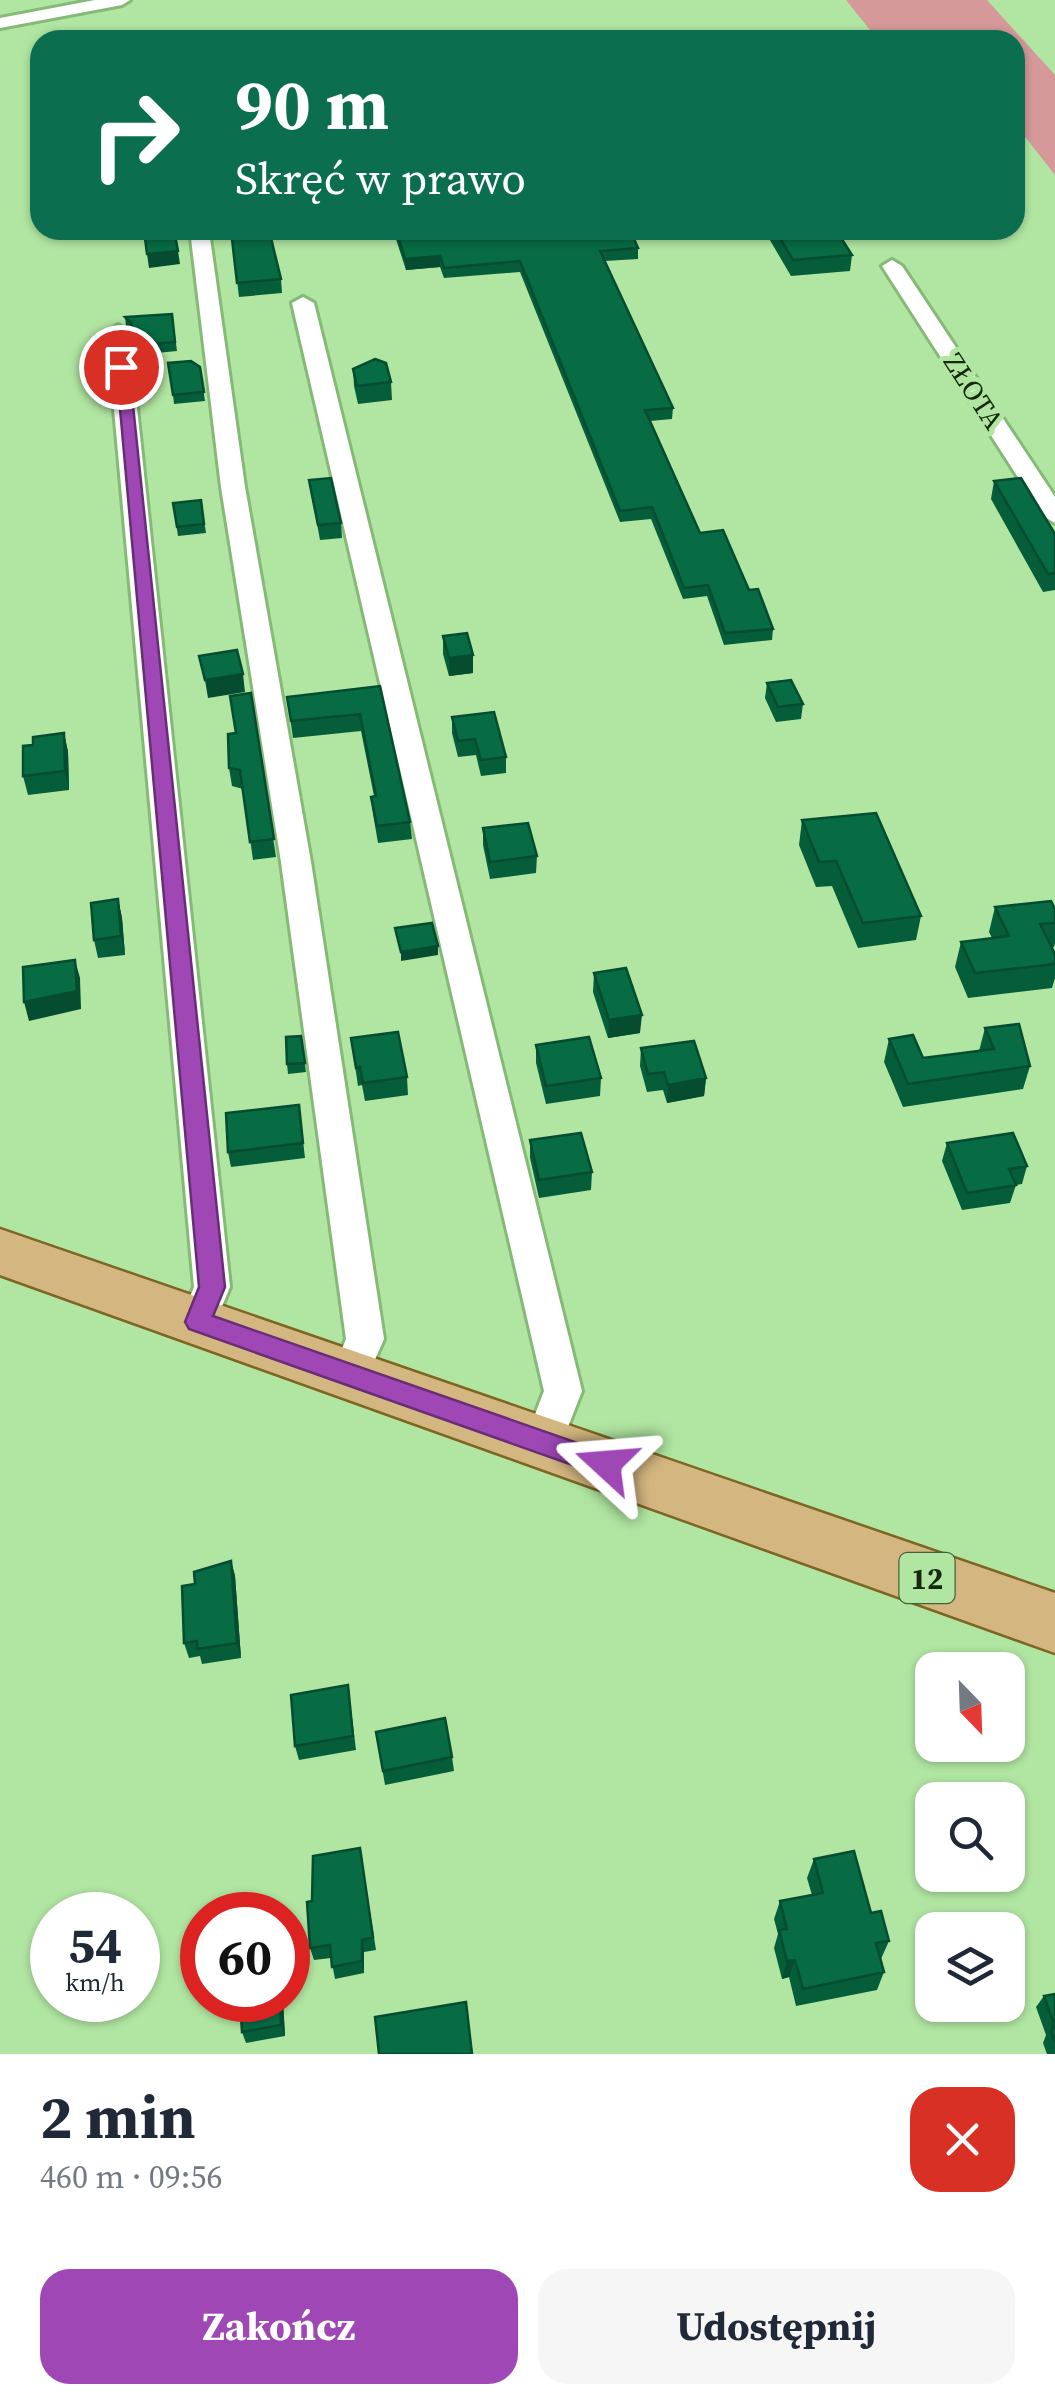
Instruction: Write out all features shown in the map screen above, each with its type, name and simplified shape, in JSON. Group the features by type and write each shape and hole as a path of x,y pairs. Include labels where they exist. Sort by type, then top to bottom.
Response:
{"main road":[{"name":"12","path":"0,1252 1055,1623"}],"street":[{"path":"0,23 122,0"},
{"path":"200,240 233,487 296,862 365,1340 350,1376"},
{"name":"ZŁOTA","path":"892,266 1055,516"},
{"path":"303,303 563,1391 543,1443"},
{"path":"118,332 212,1287 198,1322"}],"shaded area":[{"path":"846,0 987,0 1014,30 870,30"},
{"path":"1025,42 1055,75 1055,175 1025,137"}],"building":[{"path":"145,240 176,240 178,251 147,254"},
{"path":"232,240 271,240 281,279 237,283"},
{"path":"399,240 634,240 638,248 600,251 673,408 645,410 700,533 723,530 749,590 758,589 773,629 725,633 708,585 684,588 652,507 620,511 520,261 444,268 440,256 405,259"},
{"path":"781,240 842,240 852,255 793,260"},
{"path":"172,314 175,342 134,346 131,323 125,317"},
{"path":"375,359 386,363 391,382 357,386 353,369"},
{"path":"191,361 200,367 204,392 173,395 168,363"},
{"path":"331,478 341,523 318,525 309,480"},
{"path":"1021,478 1055,534 1055,573 1048,574 994,481"},
{"path":"201,500 204,524 177,527 173,503"},
{"path":"467,633 473,655 449,658 443,636"},
{"path":"237,650 243,674 205,680 199,656"},
{"path":"791,680 803,704 778,707 767,683"},
{"path":"380,686 410,822 377,826 371,797 376,796 360,714 291,721 287,697"},
{"path":"251,693 274,839 250,842 240,770 229,768 228,734 236,733 230,696"},
{"path":"494,712 506,757 481,760 475,739 458,741 452,717"},
{"path":"64,733 65,771 23,776 23,746 33,745 33,737"},
{"path":"876,813 921,916 863,923 836,861 819,862 802,820"},
{"path":"528,823 537,856 490,862 483,828"},
{"path":"118,899 121,936 94,940 91,903"},
{"path":"1051,901 1055,923 1040,924 1055,954 1055,964 975,973 961,942 1009,936 995,907"},
{"path":"432,923 438,946 401,952 395,928"},
{"path":"75,960 77,991 24,1002 23,967"},
{"path":"626,968 642,1015 609,1020 594,973"},
{"path":"1019,1024 1030,1066 908,1084 889,1039 913,1035 923,1058 994,1049 985,1028"},
{"path":"398,1032 407,1077 363,1083 351,1038"},
{"path":"301,1036 305,1063 287,1064 286,1037"},
{"path":"589,1037 601,1078 546,1086 536,1045"},
{"path":"694,1041 706,1078 668,1085 664,1072 648,1074 641,1048"},
{"path":"299,1105 303,1143 228,1152 226,1113"},
{"path":"581,1133 592,1172 539,1180 530,1140"},
{"path":"1013,1133 1027,1166 1009,1169 1016,1185 967,1193 947,1143"},
{"path":"231,1561 237,1643 197,1649 197,1641 184,1643 182,1586 195,1584 194,1572"},
{"path":"348,1685 353,1736 295,1746 291,1695"},
{"path":"445,1718 452,1757 383,1771 376,1732"},
{"path":"360,1848 373,1937 362,1940 362,1961 332,1967 330,1945 310,1948 313,1856"},
{"path":"854,1851 871,1913 881,1911 889,1941 876,1943 884,1972 803,1989 795,1960 787,1961 779,1930 787,1929 780,1901 823,1893 814,1859"},
{"path":"1055,1994 1055,2042 1051,2032 1054,2024 1044,1996"},
{"path":"466,2002 472,2054 379,2054 375,2017"},
{"path":"241,2022 281,2022 281,2025 242,2032"}],"route":[{"path":"121,367 212,1287 198,1322 606,1464"}]}
